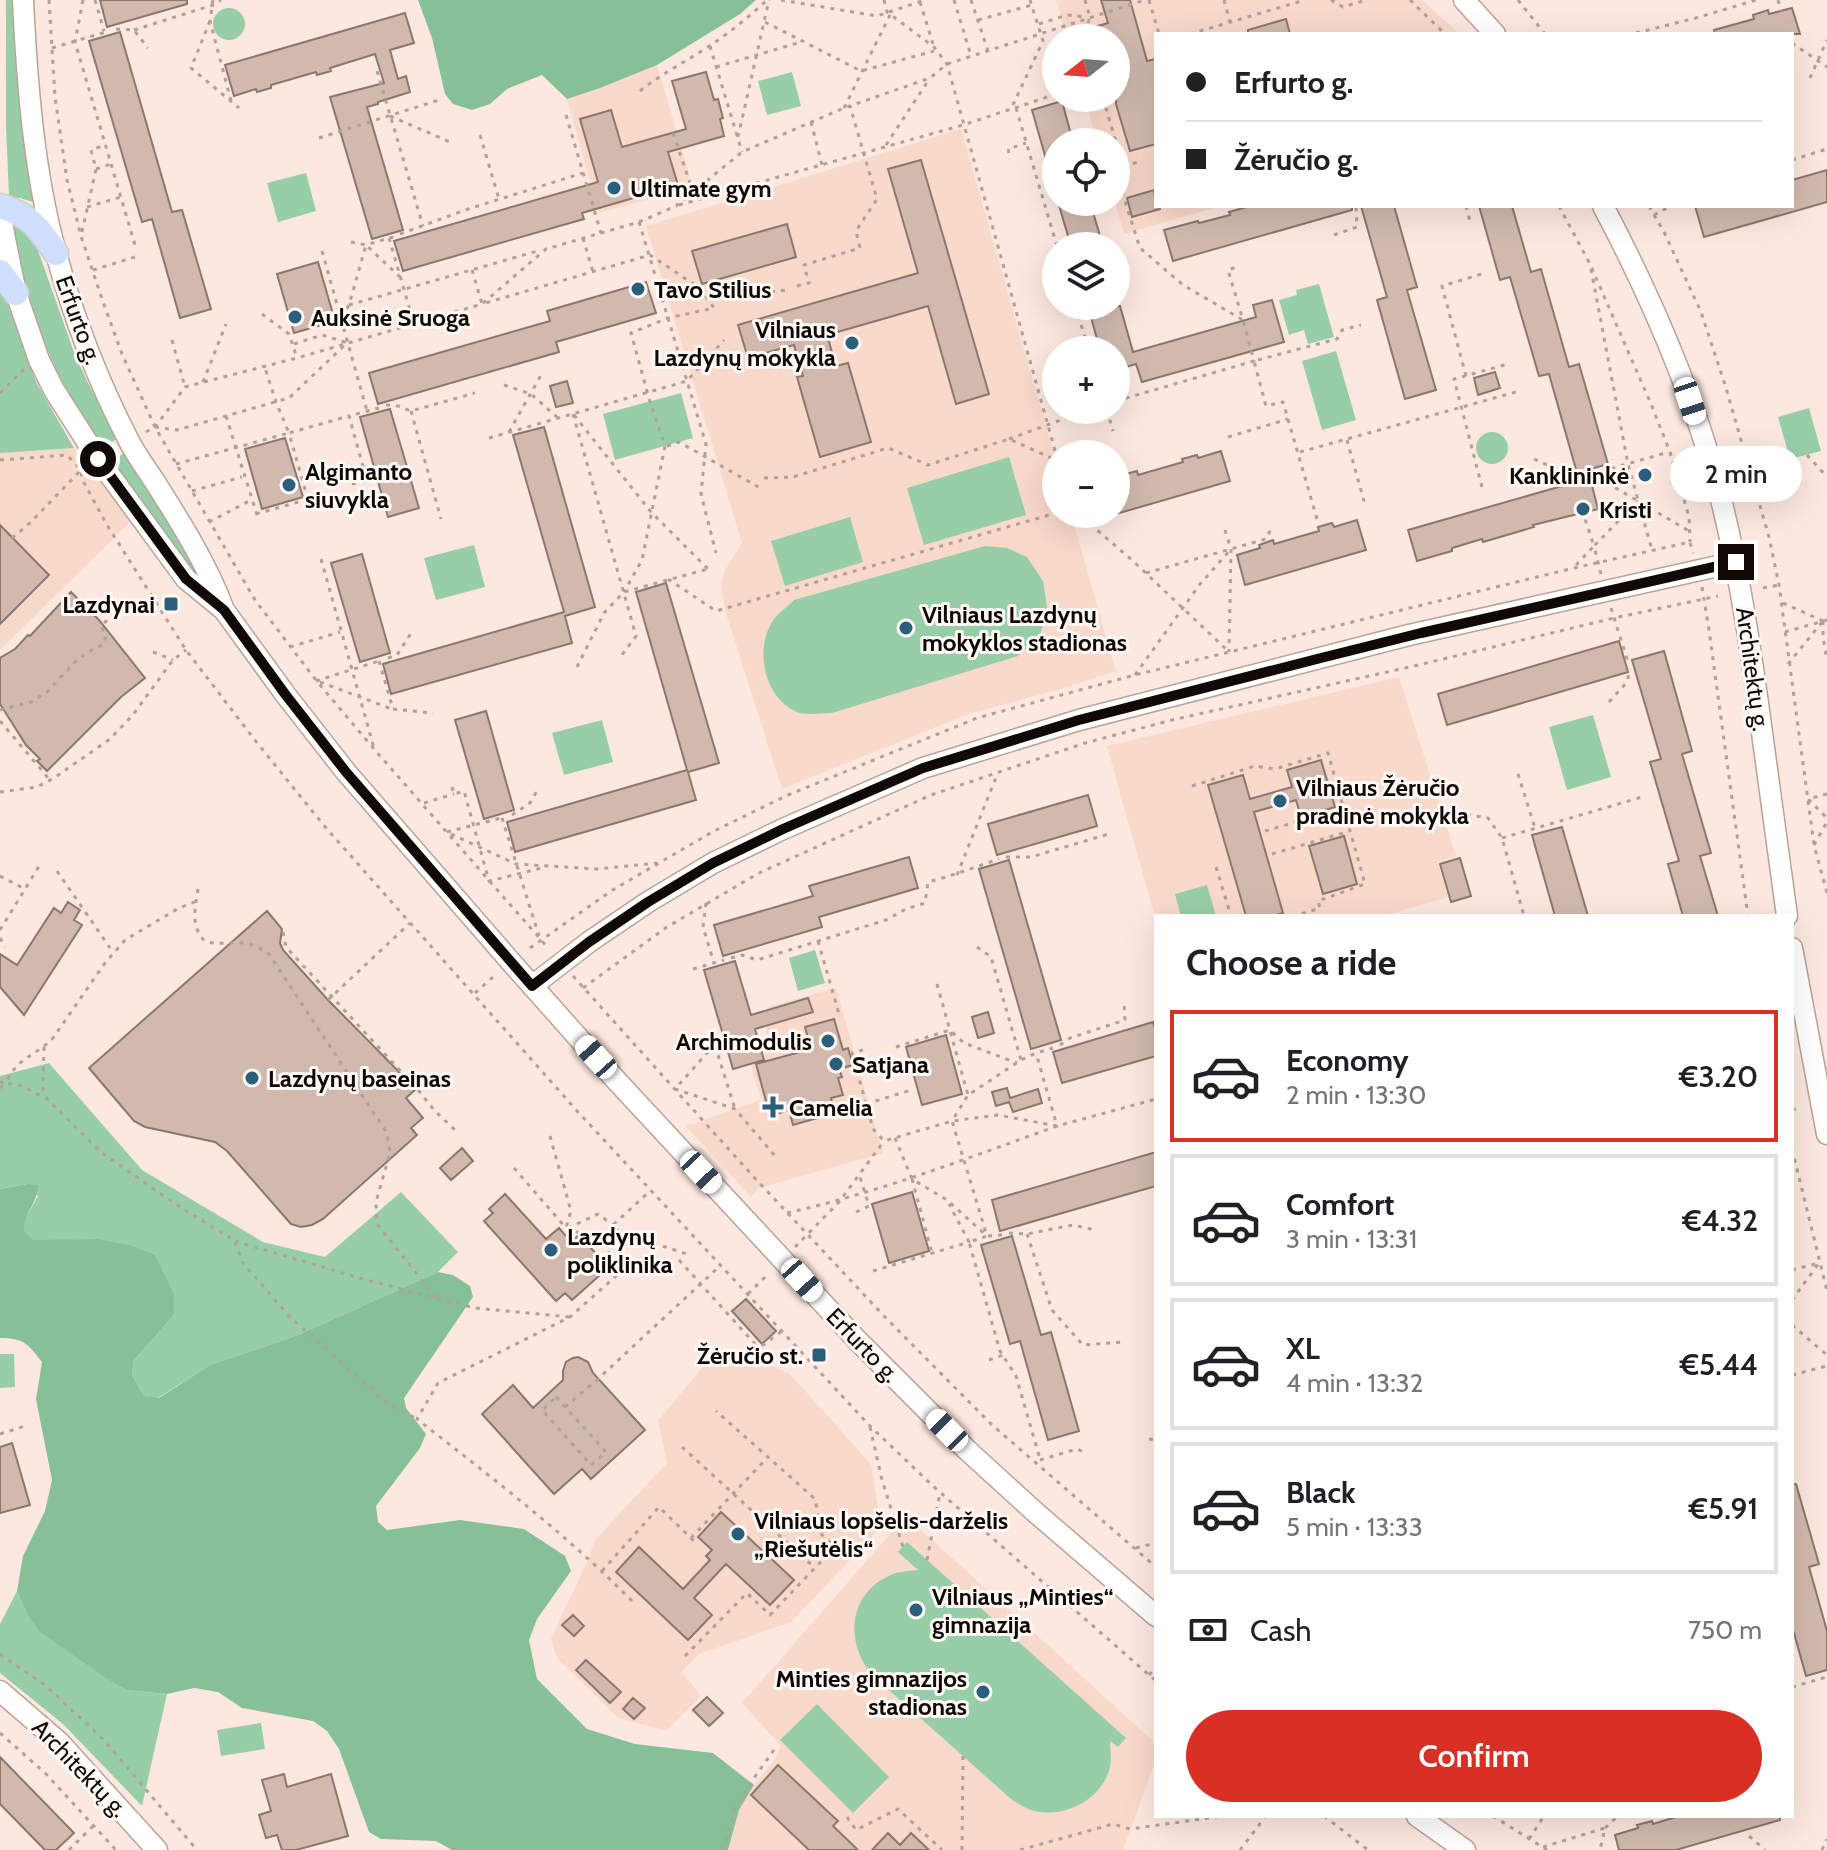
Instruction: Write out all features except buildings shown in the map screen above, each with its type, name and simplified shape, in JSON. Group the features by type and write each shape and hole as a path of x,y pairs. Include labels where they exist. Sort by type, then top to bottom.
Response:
{"main road":[{"path":"0,206 18,212 31,222 56,253"},
{"path":"0,272 16,293"}],"street":[{"name":"Erfurto g.","path":"23,0 33,129 56,253 84,337 129,442 189,536 214,583 224,610"},
{"path":"1464,0 1493,32"},
{"name":"Architektų g.","path":"1604,208 1662,327 1715,478 1742,592 1787,914"},
{"name":"Erfurto g.","path":"0,214 16,293 37,354 54,390 98,459 186,579 224,610 346,772 532,986 878,1361 978,1460 1154,1614"},
{"path":"532,986 589,942 713,863 923,768 1091,716 1409,635 1736,562"},
{"path":"1794,959 1827,1134"},
{"name":"Architektų g.","path":"0,1691 59,1742 157,1850"},
{"path":"1420,1818 1465,1850"}],"path":[{"path":"49,0 60,139 67,180 92,270 122,354 155,427 255,600 316,681 374,749 583,988 808,1236 991,1424 1154,1565"},
{"path":"83,0 75,42 135,245 133,250"},
{"path":"52,48 107,32 95,0"},
{"path":"116,29 134,30 221,0"},
{"path":"738,137 768,0"},
{"path":"640,91 710,46 768,0"},
{"path":"781,0 877,16 922,1 935,48"},
{"path":"884,0 890,12 935,48 947,64 1052,440"},
{"path":"954,0 971,56"},
{"path":"971,0 988,51"},
{"path":"1088,24 1090,17 1085,1 1092,0"},
{"path":"884,147 930,78 947,64 1147,0 1158,32"},
{"path":"1224,0 1230,22"},
{"path":"1197,32 1305,0"},
{"path":"1331,0 1343,7 1366,0"},
{"path":"1410,0 1443,32"},
{"path":"1518,0 1543,32"},
{"path":"1640,32 1756,0"},
{"path":"1778,0 1781,11"},
{"path":"978,20 1031,2 1043,41 1013,109 1053,232"},
{"path":"213,3 210,21 191,68 239,108"},
{"path":"844,108 890,12"},
{"path":"1037,24 1067,15 1090,17"},
{"path":"210,21 231,102"},
{"path":"765,22 861,71 935,48"},
{"path":"134,30 148,48"},
{"path":"1810,78 1827,40"},
{"path":"716,67 803,41"},
{"path":"1794,44 1827,67"},
{"path":"710,46 742,152"},
{"path":"377,71 423,226"},
{"path":"676,206 742,152 844,108 930,78"},
{"path":"349,305 639,222 676,206 963,125 1042,99"},
{"path":"319,138 439,100"},
{"path":"797,286 809,283 804,265 860,248 856,231 877,199 850,106"},
{"path":"566,115 601,233"},
{"path":"390,116 450,142"},
{"path":"811,122 822,165"},
{"path":"673,133 693,192"},
{"path":"480,135 499,199"},
{"path":"1009,153 1008,149 1026,143"},
{"path":"81,236 96,169 91,150 105,145"},
{"path":"1794,159 1827,149"},
{"path":"1130,164 1139,162"},
{"path":"96,169 111,164"},
{"path":"400,234 583,173"},
{"path":"87,207 121,197"},
{"path":"1334,235 1357,227 1356,208"},
{"path":"1467,208 1471,225"},
{"path":"1560,208 1590,264 1651,404 1670,452 1689,517 1690,542 1705,599 1748,914"},
{"path":"1650,208 1701,312 1769,537 1779,585 1814,845 1827,893"},
{"path":"1654,215 1667,208"},
{"path":"1130,216 1140,248 1183,285 1243,320"},
{"path":"639,222 706,444 701,494 716,553"},
{"path":"351,242 366,245 391,237 414,324"},
{"path":"583,238 593,272"},
{"path":"366,245 401,278"},
{"path":"341,317 349,305 366,245"},
{"path":"482,304 546,249"},
{"path":"322,251 367,411"},
{"path":"155,427 185,387 297,358 650,255"},
{"path":"577,667 604,613 624,592 642,560 665,446 631,333 668,318 714,308 701,289 650,255"},
{"path":"92,270 135,257"},
{"path":"1590,264 1628,464 1652,550"},
{"path":"1236,267 1228,270 1266,406 1283,402 1317,519"},
{"path":"472,270 482,304"},
{"path":"1466,376 1442,286 1482,274"},
{"path":"761,293 786,290"},
{"path":"262,314 289,334 297,358"},
{"path":"203,382 226,324"},
{"path":"1130,397 1337,339 1342,330 1361,325"},
{"path":"293,345 322,335 348,343"},
{"path":"172,340 185,387"},
{"path":"489,438 687,381 724,340"},
{"path":"155,427 177,430 289,398 348,343"},
{"path":"0,393 37,354"},
{"path":"1482,487 1454,379 1508,364"},
{"path":"226,416 257,516 302,501 306,493 289,433 264,365"},
{"path":"509,432 541,375"},
{"path":"504,385 531,394 558,418"},
{"path":"1298,453 1516,392"},
{"path":"386,405 411,411 475,393"},
{"path":"176,464 379,408"},
{"path":"411,411 441,519"},
{"path":"573,414 651,512 708,569 624,592"},
{"path":"573,414 636,636 619,659"},
{"path":"349,416 367,481 352,484"},
{"path":"1228,437 1288,419"},
{"path":"1111,424 1113,431"},
{"path":"764,478 793,477 888,448 928,465 1048,425"},
{"path":"1009,439 1042,454"},
{"path":"1347,439 1365,505"},
{"path":"665,446 679,442 762,489"},
{"path":"1670,452 1590,474 1689,531"},
{"path":"0,460 67,455 81,470 82,479 107,525 186,650 317,817 474,994 650,1191 870,1426 940,1492 1154,1679"},
{"path":"1807,455 1827,477"},
{"path":"1534,459 1576,478 1582,477"},
{"path":"12,538 81,470"},
{"path":"192,491 244,477"},
{"path":"209,522 251,500"},
{"path":"1574,568 1638,501"},
{"path":"1583,513 1628,662"},
{"path":"668,579 716,611 1042,517"},
{"path":"1094,528 1229,652"},
{"path":"1145,573 1266,539 1271,529"},
{"path":"1225,530 1231,549 1229,652"},
{"path":"530,948 611,891 714,831 891,751 977,718 1135,675 1690,542"},
{"path":"1135,675 1200,584 1231,549"},
{"path":"321,559 374,749"},
{"path":"1763,588 1779,585"},
{"path":"583,988 667,927 759,873 931,795 1085,743 1172,720 1718,596"},
{"path":"1781,602 1825,621"},
{"path":"0,710 31,702 47,692 75,662 104,644 106,635 101,626 119,609"},
{"path":"1785,632 1825,621"},
{"path":"1825,621 1823,637 1827,660"},
{"path":"1788,664 1825,621"},
{"path":"388,658 397,655 413,630"},
{"path":"290,647 341,631"},
{"path":"0,792 37,787 110,739 132,716 173,660 186,650"},
{"path":"153,652 173,660"},
{"path":"316,681 380,660 393,709"},
{"path":"1609,702 1627,682 1630,669"},
{"path":"316,681 393,709 433,713"},
{"path":"0,721 50,780"},
{"path":"1192,786 1255,766 1275,769 1328,753 1365,884 1318,901 1320,908 1301,914"},
{"path":"957,875 998,773"},
{"path":"1518,774 1535,828"},
{"path":"452,787 454,794"},
{"path":"422,803 464,791 489,881"},
{"path":"512,815 530,803 537,791"},
{"path":"1808,799 1827,794"},
{"path":"1502,838 1642,797"},
{"path":"1808,799 1827,820 1814,845"},
{"path":"1265,831 1344,808"},
{"path":"1457,813 1488,818 1502,838 1523,914"},
{"path":"447,832 504,818 541,940"},
{"path":"1272,854 1350,831"},
{"path":"447,832 516,864 597,869 661,862"},
{"path":"1006,857 1031,857 1112,833"},
{"path":"731,958 742,955 757,960 886,920 925,903 928,882 999,859"},
{"path":"0,930 41,863"},
{"path":"489,881 549,866"},
{"path":"1216,867 1230,914"},
{"path":"57,871 110,948"},
{"path":"0,876 25,889"},
{"path":"198,889 194,919 197,934 206,942 245,942 269,954 387,1133 390,1153 376,1202 377,1224 436,1298"},
{"path":"2,1085 27,1056 53,1038 105,963 125,940 179,908 197,901"},
{"path":"706,903 703,927 714,963"},
{"path":"330,999 411,923"},
{"path":"283,932 286,947 330,999 456,1131"},
{"path":"0,938 5,947"},
{"path":"818,941 839,1014"},
{"path":"977,947 991,957 1019,1062"},
{"path":"693,969 724,960"},
{"path":"474,994 493,977"},
{"path":"937,984 968,1095"},
{"path":"1060,1045 1070,1038 1125,1020 1124,1003"},
{"path":"950,1030 964,1043 1019,1062"},
{"path":"896,1047 950,1030"},
{"path":"712,1036 735,1109 776,1157"},
{"path":"675,1089 715,1044"},
{"path":"44,1047 43,1088 47,1099"},
{"path":"987,1236 952,1121 968,1095 1019,1062 1053,1048"},
{"path":"863,1050 852,1053 873,1129 884,1141"},
{"path":"1036,1053 1057,1126"},
{"path":"2,1085 22,1086 47,1099 102,1153 173,1203 234,1240 359,1278 475,1308 570,1317"},
{"path":"675,1089 735,1109"},
{"path":"866,1104 908,1091"},
{"path":"787,1213 839,1202 1057,1126 1154,1100"},
{"path":"1794,1109 1799,1108"},
{"path":"795,1247 839,1202 884,1141 952,1121 998,1115 1057,1126"},
{"path":"550,1136 571,1211 566,1228"},
{"path":"895,1138 912,1179 932,1253"},
{"path":"1794,1157 1827,1291"},
{"path":"514,1168 566,1228 590,1237 624,1269"},
{"path":"856,1212 869,1206 859,1174"},
{"path":"912,1179 947,1200 987,1236"},
{"path":"613,1225 650,1191"},
{"path":"947,1200 969,1242 1003,1355 1016,1376 1040,1459"},
{"path":"566,1228 598,1214 619,1232 687,1254"},
{"path":"1009,1233 1027,1234 1073,1225 1095,1230"},
{"path":"602,1246 619,1232"},
{"path":"1027,1234 1052,1310 1083,1345 1122,1342"},
{"path":"873,1271 987,1236 1002,1235"},
{"path":"234,1240 243,1263 290,1317 388,1404 417,1419 528,1507 632,1601"},
{"path":"679,1260 755,1344 763,1345 782,1331"},
{"path":"1794,1269 1819,1263"},
{"path":"1794,1297 1819,1263"},
{"path":"565,1407 721,1265"},
{"path":"417,1419 438,1383 570,1317 624,1269 655,1270 662,1275"},
{"path":"748,1294 769,1273"},
{"path":"1794,1327 1827,1355"},
{"path":"989,1360 1003,1355"},
{"path":"1794,1374 1827,1366"},
{"path":"556,1397 565,1407 606,1452 591,1465 542,1410 556,1397"},
{"path":"685,1656 747,1593 770,1615 835,1547 822,1535 815,1499 716,1411"},
{"path":"0,1434 25,1426"},
{"path":"870,1426 882,1480 903,1547"},
{"path":"1149,1439 1154,1440"},
{"path":"682,1447 815,1568"},
{"path":"1036,1463 1040,1459 1077,1449 1086,1453"},
{"path":"691,1538 768,1457"},
{"path":"927,1560 940,1492"},
{"path":"602,1571 659,1507 696,1543"},
{"path":"1135,1549 1154,1544"},
{"path":"0,1654 46,1686 103,1739 197,1850"},
{"path":"1149,1675 1154,1669"},
{"path":"1794,1686 1827,1677"},
{"path":"0,1733 46,1774 116,1850"},
{"path":"722,1850 735,1809 776,1747"},
{"path":"962,1850 963,1756"},
{"path":"847,1817 856,1830 898,1809 942,1850"},
{"path":"1020,1850 1113,1824 1130,1829 1209,1818"},
{"path":"1240,1850 1264,1818"},
{"path":"1327,1818 1368,1850"},
{"path":"1496,1818 1545,1849 1605,1828 1616,1818"},
{"path":"1529,1839 1543,1818"},
{"path":"69,1850 94,1825"},
{"path":"1600,1850 1605,1828"},
{"path":"1749,1836 1765,1850"},
{"path":"1822,1850 1827,1839"}],"shaded area":[{"path":"1056,0 1422,0 1458,32 1154,32 1154,208 1213,208 1130,232 1123,232 1119,216 1130,216 1130,128 1093,128 1089,112 1130,112 1130,24 1063,24"},
{"path":"657,65 693,187 599,213 567,99"},
{"name":"Vilniaus Lazdynų mokykla","path":"961,129 1042,412 1042,424 1045,424 1050,440 1042,440 1042,528 1075,528 1116,671 968,714 782,789 725,610 721,586 724,572 742,543 646,226"},
{"path":"74,448 132,520 0,650 0,453"},
{"name":"Vilniaus Žėručio pradinė mokykla","path":"1399,677 1456,856 1438,862 1448,897 1390,914 1154,914 1107,746"},
{"path":"836,988 883,1153 758,1188 751,1197 686,1126 761,1100 751,1065 765,1060 767,1007"},
{"name":"Vilniaus lopšelis-darželis „Riešutėlis“","path":"719,1347 789,1373 871,1464 881,1527 791,1622 699,1654 682,1672 701,1696 666,1731 617,1717 557,1658 551,1638 595,1540 667,1463 658,1421"},
{"name":"Vilniaus „Minties“ gimnazija","path":"906,1516 1154,1742 1154,1765 1123,1850 728,1850 739,1810 781,1746 742,1703"}],"green space":[{"path":"6,0 13,0 36,203 9,197"},
{"path":"418,0 756,0 740,14 657,65 600,88 567,99 542,75 507,89 490,104 472,110 453,104 445,94 432,38"},
{"path":"229,8 240,13 245,24 240,35 229,40 218,35 213,24 218,13"},
{"path":"792,72 801,106 767,115 758,81"},
{"path":"306,173 316,211 278,222 267,183"},
{"path":"15,221 35,242 75,355 118,438 103,448 63,383 43,337 20,263 12,225"},
{"path":"1319,284 1334,337 1308,344 1304,330 1289,335 1279,300 1297,295 1296,290"},
{"path":"0,292 6,300 36,382 74,448 0,453"},
{"path":"1336,351 1356,420 1322,430 1302,361"},
{"path":"681,393 693,438 615,460 603,414"},
{"path":"1809,408 1821,451 1790,459 1778,417"},
{"path":"1492,432 1503,437 1508,448 1503,459 1492,464 1481,459 1476,448 1481,437"},
{"path":"126,452 216,598 213,599 111,461"},
{"path":"1009,457 1026,515 924,545 907,488"},
{"path":"850,517 863,562 785,586 771,541"},
{"path":"474,545 485,587 436,600 424,558"},
{"name":"Vilniaus Lazdynų mokyklos stadionas","path":"985,546 1007,548 1027,557 1043,581 1047,606 1040,637 1018,656 832,713 800,713 778,698 766,674 764,647 772,622 794,600"},
{"path":"1593,715 1611,777 1567,790 1549,727"},
{"path":"602,720 613,762 564,775 552,733"},
{"path":"1207,885 1215,914 1180,914 1175,894"},
{"path":"815,950 825,983 798,991 789,958"},
{"path":"49,1063 142,1170 263,1242 325,1257 401,1192 458,1252 438,1272 298,1335 210,1365 158,1398 144,1396 132,1375 134,1360 174,1315 97,1239 33,1241 24,1231 24,1221 38,1196 27,1184 0,1189 0,1076"},
{"path":"38,1185 24,1225 24,1231 33,1240 97,1239 129,1245 155,1255 174,1294 174,1315 134,1360 132,1375 144,1396 159,1398 210,1365 298,1335 438,1272 453,1275 470,1286 473,1297 404,1398 406,1408 426,1434 420,1448 376,1506 378,1522 387,1530 460,1520 524,1529 565,1556 571,1571 537,1619 529,1640 537,1679 587,1729 635,1744 713,1753 754,1785 739,1810 728,1850 452,1850 436,1841 381,1839 369,1832 339,1749 327,1731 313,1721 242,1708 218,1692 194,1688 167,1694 127,1690 40,1632 27,1614 17,1591 23,1556 45,1511 52,1480 36,1399 42,1362 25,1343 0,1338 0,1189"},
{"path":"0,1354 14,1354 15,1387 0,1388"},
{"path":"907,1542 1126,1738 1118,1747 1110,1741 1111,1764 1106,1778 1084,1802 1063,1811 1040,1812 1011,1799 871,1674 857,1646 855,1618 867,1592 878,1582 896,1573 918,1570 898,1552"},
{"path":"17,1591 27,1614 127,1690 167,1694 142,1806 63,1724 0,1673 0,1624"},
{"path":"817,1704 889,1777 853,1813 780,1740"},
{"path":"261,1723 265,1749 221,1756 217,1730"}],"place":[{"name":"Ultimate gym","path":"614,188"},
{"name":"Tavo Stilius","path":"638,289"},
{"name":"Auksinė Sruoga","path":"295,317"},
{"name":"Vilniaus Lazdynų mokykla","path":"852,343"},
{"name":"Kanklininkė","path":"1645,475"},
{"name":"Algimanto siuvykla","path":"289,485"},
{"name":"Kristi","path":"1583,509"},
{"name":"Lazdynai","path":"171,604"},
{"name":"Vilniaus Lazdynų mokyklos stadionas","path":"906,628"},
{"name":"Vilniaus Žėručio pradinė mokykla","path":"1280,801"},
{"name":"Archimodulis","path":"828,1041"},
{"name":"Satjana","path":"836,1064"},
{"name":"Lazdynų baseinas","path":"252,1078"},
{"name":"Camelia","path":"773,1107"},
{"name":"Lazdynų poliklinika","path":"551,1250"},
{"name":"Žėručio st.","path":"819,1355"},
{"name":"Vilniaus lopšelis-darželis „Riešutėlis“","path":"738,1534"},
{"name":"Vilniaus „Minties“ gimnazija","path":"916,1610"},
{"name":"Minties gimnazijos stadionas","path":"983,1692"}],"route":[{"path":"98,459 186,579 224,610 346,772 532,986 589,942 713,863 923,768 1079,720 1317,659 1736,562"}]}
